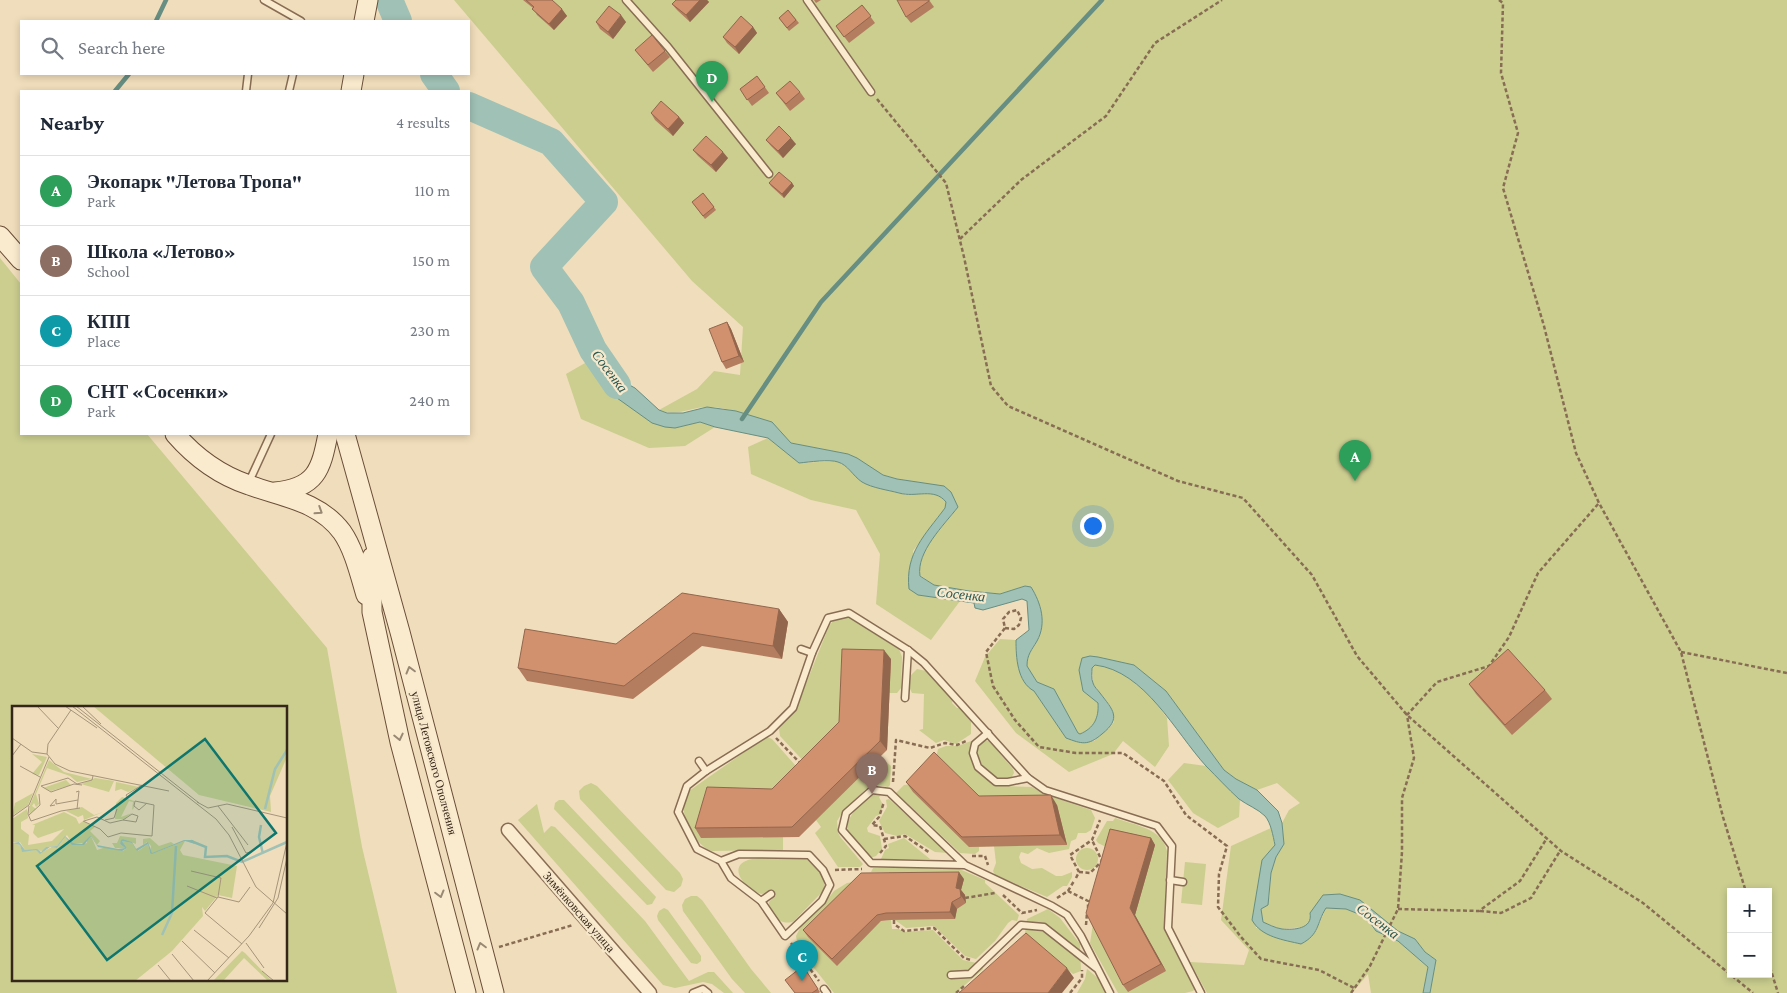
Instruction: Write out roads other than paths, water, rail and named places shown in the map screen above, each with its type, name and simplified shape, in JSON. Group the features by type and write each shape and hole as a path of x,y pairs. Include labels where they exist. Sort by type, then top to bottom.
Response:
{"main road":[{"path":"351,90 354,75"},
{"path":"0,236 20,259"},
{"path":"176,435 187,447 216,470 248,485 311,505 328,516 343,533 356,563 372,612"},
{"path":"274,493 292,490 305,484 314,475 323,460 328,435"},
{"name":"улица Летовского Ополчения","path":"345,435 494,993"},
{"name":"улица Летовского Ополчения","path":"373,534 372,612 400,742 466,993"}],"street":[{"name":"Зимёнковская улица","path":"508,830 650,993"}],"lane":[{"path":"264,0 299,20"},
{"path":"626,0 668,47 769,174"},
{"path":"807,0 871,92"},
{"path":"246,90 248,75"},
{"path":"289,90 293,75"},
{"path":"248,485 271,435"},
{"path":"721,861 739,854 809,855 823,870 830,885 822,901 785,936 762,901 731,878 721,861 697,848 678,812 687,786 706,771 770,731 793,708 812,653 828,618 849,613 924,662 957,704 988,733 1028,778 1045,790 1158,826 1172,846 1168,928 1201,993"},
{"path":"801,649 812,653"},
{"path":"904,698 908,650"},
{"path":"988,733 975,744 973,753 978,767 996,782 1028,778"},
{"path":"699,762 706,771"},
{"path":"965,864 871,863 842,830 846,813 872,790 889,792 965,864 1067,915 1110,993"},
{"path":"1170,880 1183,882"},
{"path":"762,901 771,894"},
{"path":"951,975 970,974 1021,925 1044,927 1099,970"},
{"path":"693,993 703,989 708,993"}],"water":[{"path":"604,344 622,381 635,388 659,410 667,413 683,413 707,407 736,411 772,422 791,443 848,454 883,475 897,479 944,486 951,492 958,507 927,548 922,558 920,576 934,585 969,591 1000,594 1025,586 1031,587 1042,613 1042,627 1029,655 1027,666 1037,682 1054,689 1080,734 1089,729 1095,722 1098,708 1098,703 1083,691 1079,670 1082,658 1098,657 1134,665 1166,691 1224,770 1257,790 1278,811 1282,823 1284,844 1276,857 1271,873 1268,905 1261,909 1263,922 1274,927 1297,929 1309,922 1310,913 1323,895 1340,894 1360,900 1398,931 1415,939 1425,952 1436,960 1430,993 1423,993 1428,967 1398,941 1376,931 1366,917 1346,909 1326,908 1315,932 1301,944 1274,937 1256,926 1252,920 1262,860 1275,845 1269,822 1265,816 1239,799 1206,766 1158,705 1129,679 1113,670 1095,665 1092,668 1092,681 1112,709 1114,718 1108,728 1093,741 1081,743 1066,738 1034,691 1024,682 1019,669 1016,640 1029,630 1027,601 1022,599 983,610 975,608 974,603 918,595 909,589 910,565 913,555 924,536 945,508 946,502 941,498 936,495 905,494 870,486 862,482 845,466 834,461 799,463 768,438 700,422 675,428 652,423 617,398 599,375 592,359"}],"waterway":[{"path":"156,20 166,0"},
{"name":"Сосенка","path":"389,0 398,20"},
{"path":"742,419 821,302 1102,0"},
{"path":"116,90 128,75"},
{"name":"Сосенка","path":"435,75 445,90"},
{"name":"Сосенка","path":"470,106 551,142 604,202 544,267 571,303 593,350 617,385"}],"place":[{"name":"СНТ «Сосенки»","path":"712,102"},
{"name":"Экопарк \"Летова Тропа\"","path":"1355,481"},
{"name":"Школа «Летово»","path":"872,794"},
{"name":"КПП","path":"802,981"}]}
